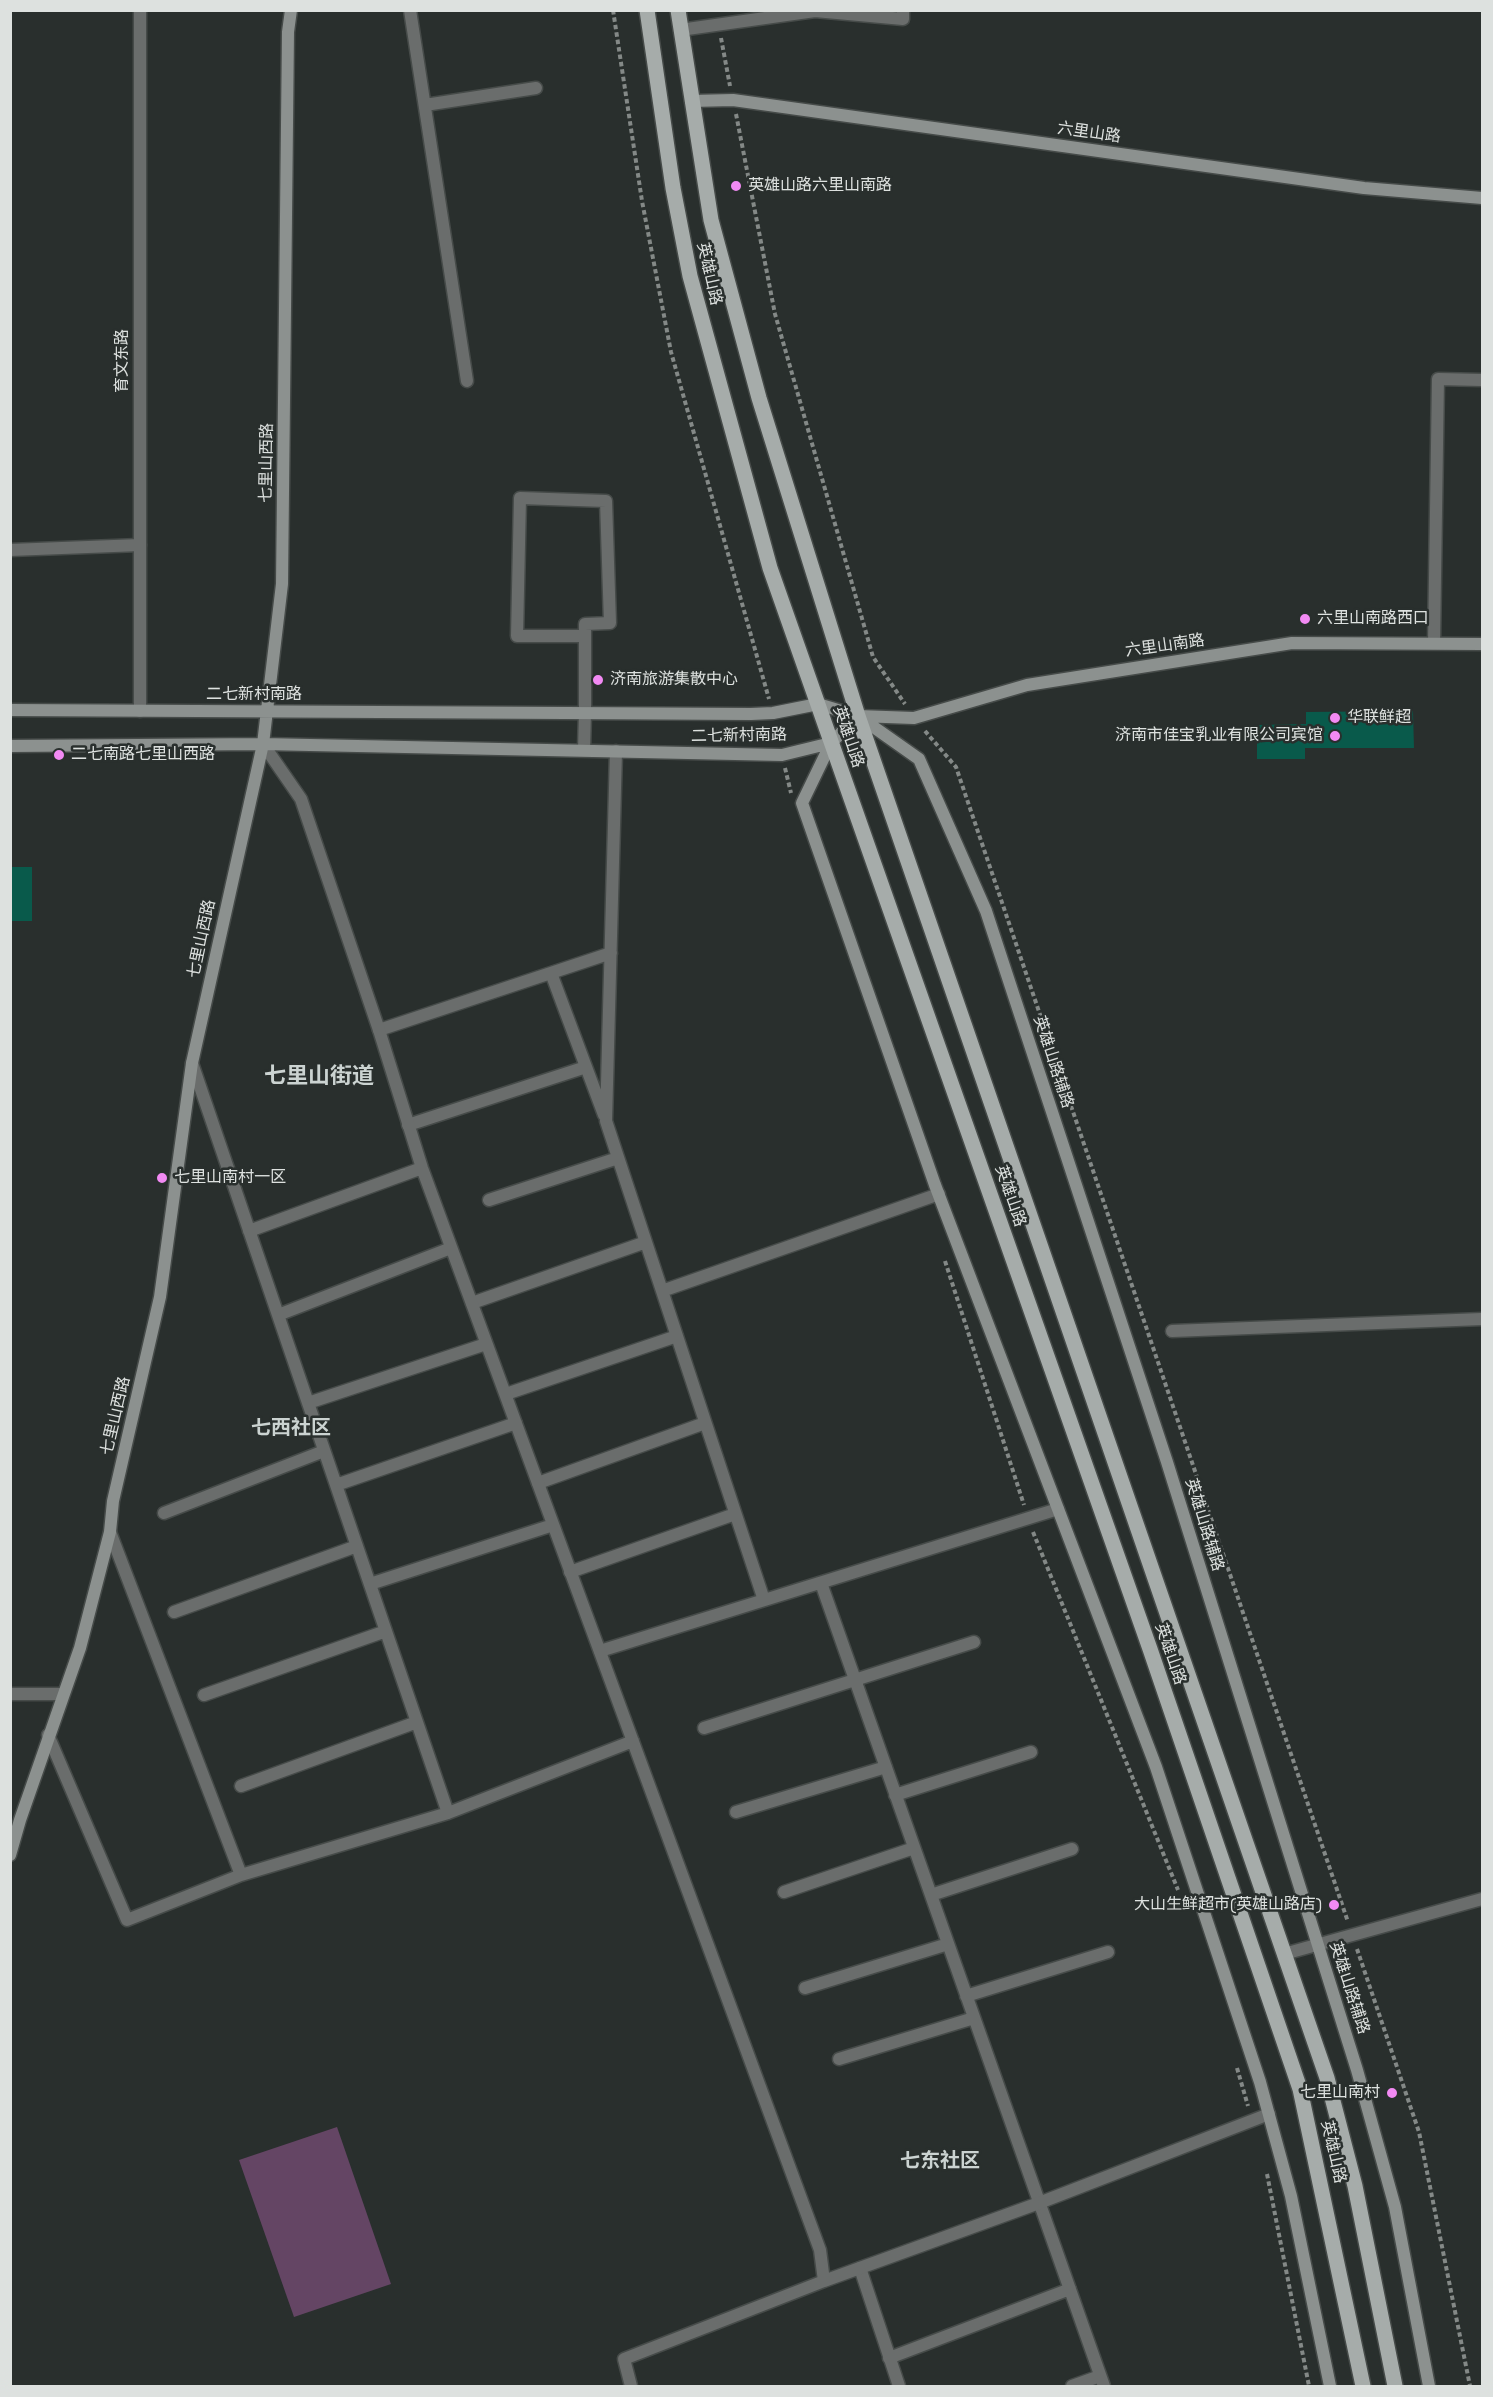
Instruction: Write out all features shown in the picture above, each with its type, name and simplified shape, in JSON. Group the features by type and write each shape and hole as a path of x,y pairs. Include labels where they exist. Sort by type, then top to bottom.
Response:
{"main road":[{"name":"英雄山路","path":"647,10 673,188 690,276 770,568 1150,1649 1300,2089 1362,2386"},
{"name":"英雄山路","path":"678,10 711,220 726,283 759,398 858,716 1327,2078 1346,2153 1395,2386"}],"street":[{"name":"育文东路","path":"140,10 140,711"},
{"name":"七里山西路","path":"10,1855 48,1735 80,1648 110,1532 113,1501 160,1297 192,1063 263,744 282,584 288,32 291,10"},
{"path":"410,10 467,381"},
{"path":"681,30 814,11 903,19 903,10"},
{"path":"425,105 536,88"},
{"name":"六里山路","path":"691,101 733,100 1364,188 1482,198"},
{"path":"1434,643 1438,379 1482,380"},
{"path":"584,750 585,712 585,636 585,624 610,623 606,501 520,498 517,636 585,636"},
{"path":"10,550 140,545"},
{"name":"六里山南路","path":"858,716 914,718 1027,685 1292,643 1482,644"},
{"name":"二七新村南路","path":"10,710 773,713 818,704 858,716"},
{"path":"858,716 831,743 802,803 939,1194 1156,1767 1269,2114 1291,2196 1330,2386"},
{"name":"英雄山路辅路","path":"858,716 918,759 986,911 1167,1462 1357,2070 1395,2206 1429,2386"},
{"name":"二七新村南路","path":"10,746 263,744 782,755 831,743"},
{"path":"263,744 300,799 379,1030 422,1168 820,2250 825,2281"},
{"path":"606,1121 616,751"},
{"path":"379,1030 611,953"},
{"path":"551,973 606,1121 764,1600"},
{"path":"192,1063 448,1813"},
{"path":"408,1125 586,1068"},
{"path":"489,1200 618,1158"},
{"path":"249,1231 422,1168"},
{"path":"662,1291 939,1194"},
{"path":"471,1303 646,1242"},
{"path":"278,1315 451,1248"},
{"path":"1172,1331 1482,1319"},
{"path":"506,1394 677,1336"},
{"path":"308,1403 486,1344"},
{"path":"336,1485 516,1423"},
{"path":"538,1483 705,1423"},
{"path":"164,1513 324,1451"},
{"path":"600,1651 1058,1509"},
{"path":"570,1572 735,1514"},
{"path":"370,1584 553,1525"},
{"path":"110,1532 241,1875"},
{"path":"174,1612 357,1546"},
{"path":"821,1583 1102,2381 1072,2386"},
{"path":"204,1695 386,1630"},
{"path":"704,1728 974,1642"},
{"path":"10,1694 62,1694"},
{"path":"241,1786 417,1722"},
{"path":"48,1735 127,1920 241,1875 448,1813 633,1741"},
{"path":"896,1795 1031,1752"},
{"path":"736,1812 885,1767"},
{"path":"784,1892 914,1848"},
{"path":"931,1895 1072,1850"},
{"path":"1284,1954 1482,1899"},
{"path":"805,1988 948,1944"},
{"path":"966,1996 1108,1952"},
{"path":"839,2059 974,2018"},
{"path":"631,2386 624,2359 1269,2114"},
{"path":"860,2268 899,2386"},
{"path":"890,2358 1070,2289"}],"shaded area":[{"path":"337,2127 391,2284 294,2317 239,2160"}],"building":[{"name":"济南市佳宝乳业有限公司宾馆","path":"1413,711 1414,748 1305,748 1305,759 1257,759 1257,725 1306,724 1306,712"},
{"path":"10,867 32,867 32,921 10,921"}],"place":[{"name":"英雄山路六里山南路","path":"736,186"},
{"name":"六里山南路西口","path":"1305,619"},
{"name":"济南旅游集散中心","path":"598,680"},
{"name":"华联鲜超","path":"1335,718"},
{"name":"济南市佳宝乳业有限公司宾馆","path":"1335,736"},
{"name":"二七南路七里山西路","path":"59,755"},
{"name":"七里山南村一区","path":"162,1178"},
{"name":"大山生鲜超市(英雄山路店)","path":"1334,1905"},
{"name":"七里山南村","path":"1392,2093"}],"district":[{"name":"七里山街道","path":"319,1077"},
{"name":"七西社区","path":"291,1429"},
{"name":"七东社区","path":"940,2162"}]}
